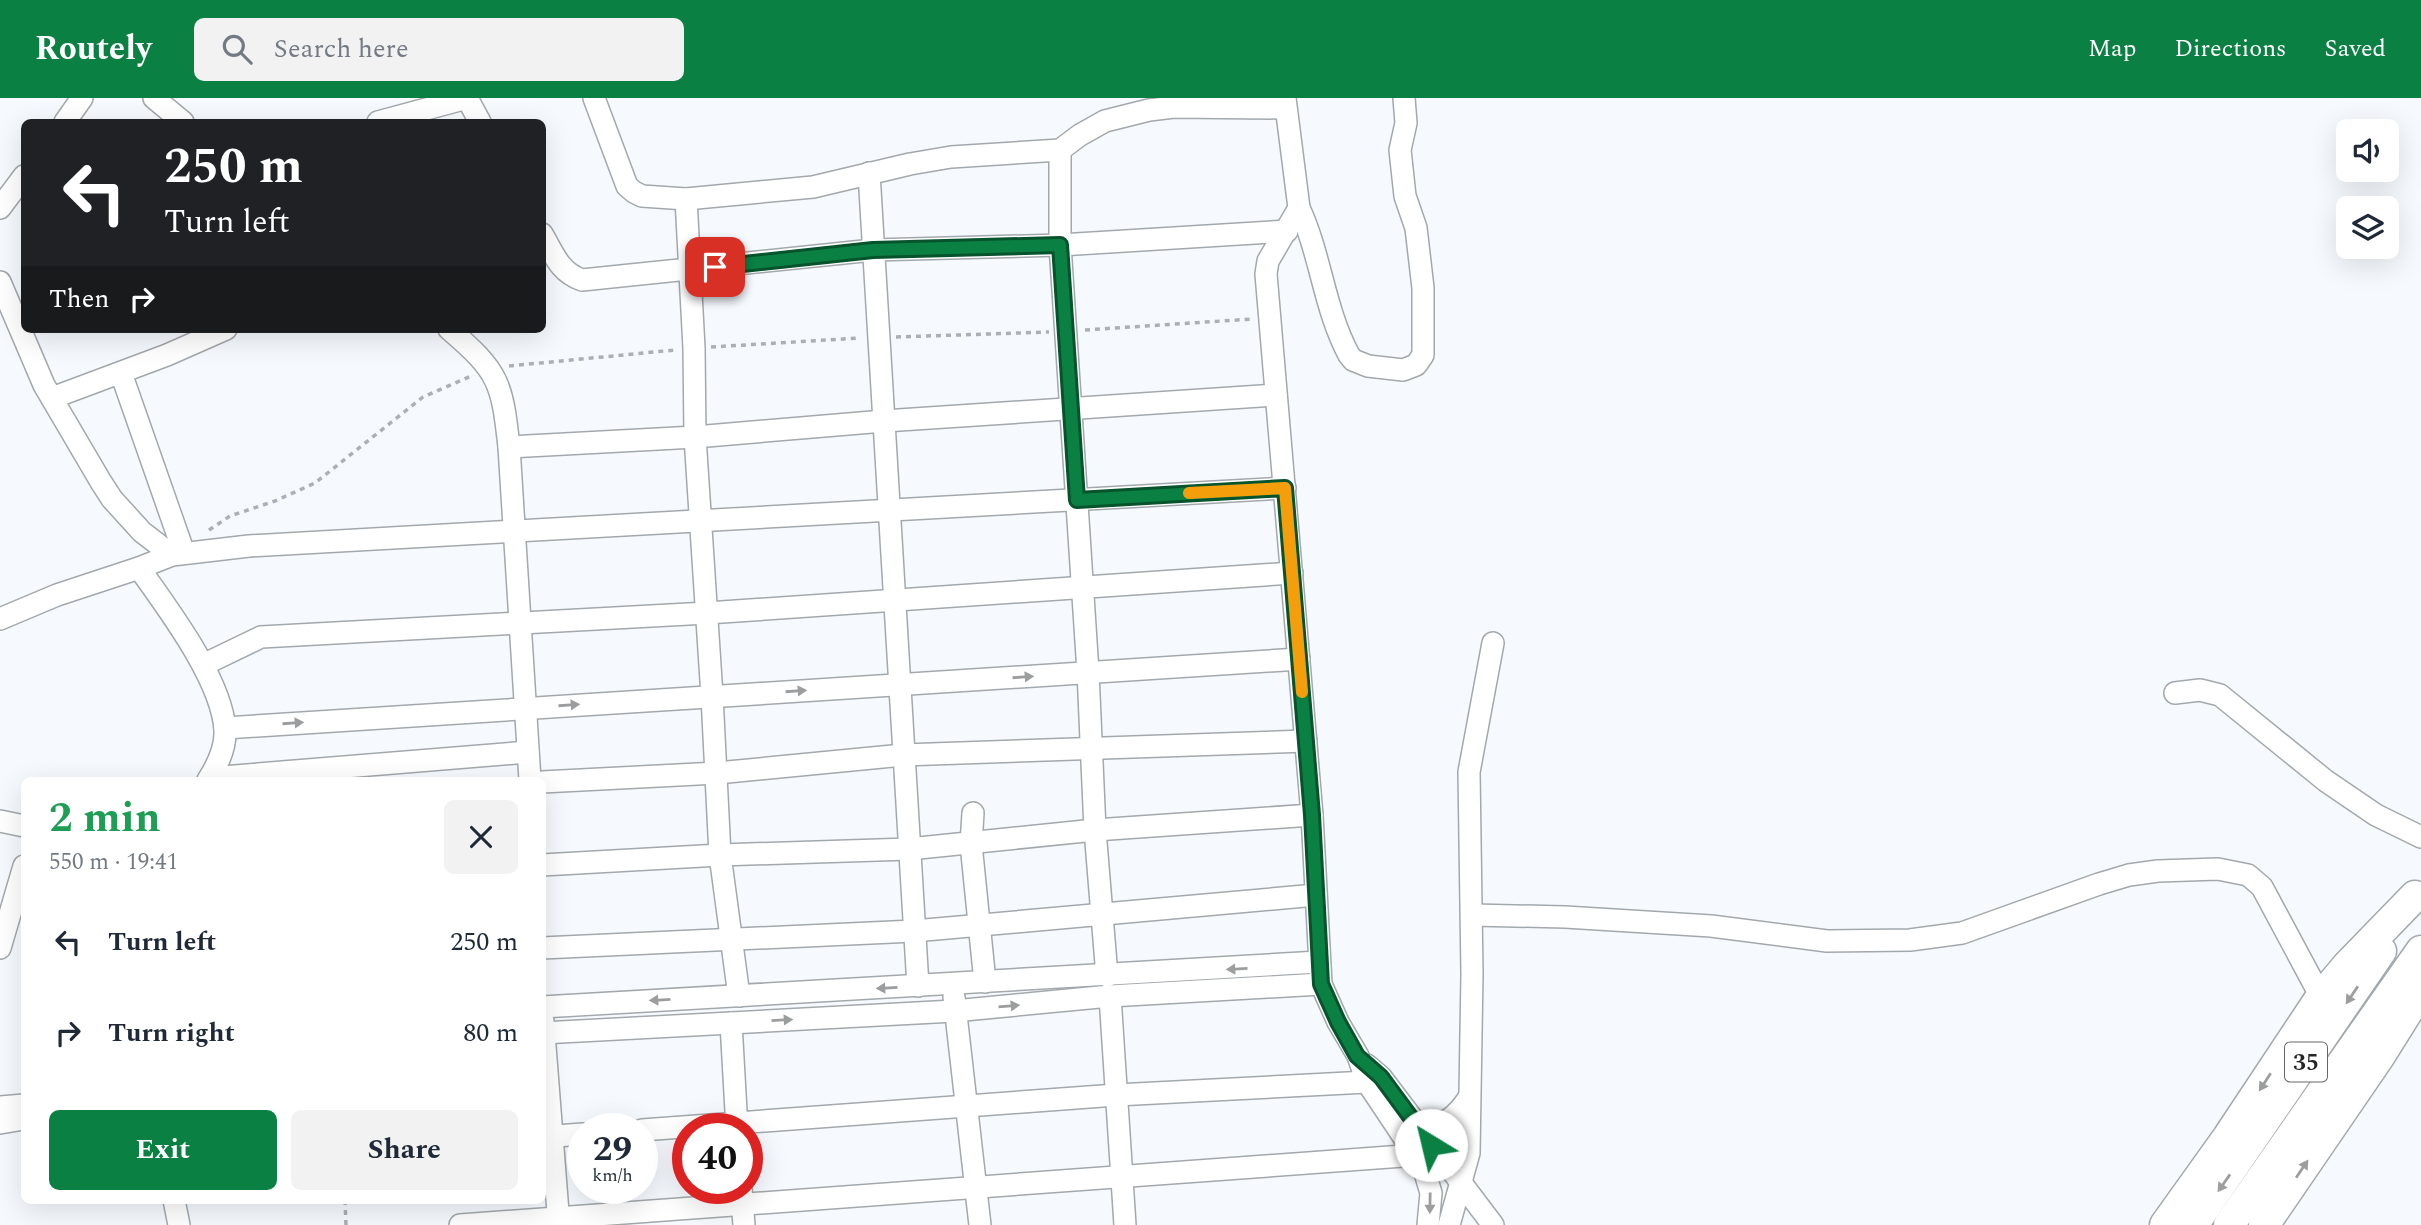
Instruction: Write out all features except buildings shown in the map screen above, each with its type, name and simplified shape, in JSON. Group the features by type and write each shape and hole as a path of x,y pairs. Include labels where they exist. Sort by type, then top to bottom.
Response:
{"highway":[{"path":"2165,1225 2228,1137 2321,997 2418,892"},
{"name":"35","path":"2193,1225 2374,962 2418,892"},
{"name":"35","path":"2229,1225 2421,951"},
{"path":"2264,1225 2421,990"}],"street":[{"path":"67,119 82,98"},
{"path":"154,98 179,119"},
{"path":"389,119 467,98 478,119"},
{"path":"594,98 627,186 642,196 687,199 813,187 869,173 951,158 1060,150 1105,121 1149,110 1285,103 1299,208 1318,256 1334,320 1349,355 1353,360 1368,366 1403,370 1416,365 1423,355 1423,288 1416,228 1405,196 1400,150 1406,123 1404,98"},
{"path":"1060,150 1060,245 1096,830 1125,1225"},
{"path":"869,173 918,986"},
{"path":"0,208 21,180"},
{"path":"687,199 695,437 720,855 739,996"},
{"path":"1299,208 1268,261 1266,274 1312,815 1321,984 1367,1082 1418,1154 1430,1186 1428,1225"},
{"path":"546,241 560,266 570,275 582,279 873,250 1060,245 1287,231"},
{"path":"0,282 51,398 112,499 142,532 178,554"},
{"path":"51,398 220,333"},
{"path":"453,333 490,368 502,394 509,447 530,777"},
{"path":"121,373 178,554"},
{"path":"509,447 695,437 884,421 1276,395"},
{"path":"0,619 57,595 178,554 249,546 1285,488"},
{"path":"139,568 173,616 203,665 214,689 225,728 224,744 210,777"},
{"path":"203,665 261,637 707,613 1292,573"},
{"path":"1449,1225 1469,1153 1472,915 1469,772 1493,643"},
{"path":"225,728 1299,659"},
{"path":"2175,693 2200,690 2220,695 2326,781 2376,815 2421,837"},
{"path":"546,782 717,773 903,755 1306,741"},
{"path":"266,777 323,775 528,752"},
{"path":"973,813 971,844 985,982"},
{"path":"546,865 720,855 909,849 1096,830 1312,815"},
{"path":"0,821 21,825"},
{"path":"1472,915 1565,917 1711,926 1827,941 1910,940 1962,933 2056,898 2129,875 2218,869 2248,875 2262,887 2321,997"},
{"path":"0,948 21,876"},
{"path":"546,948 914,931 1316,895"},
{"path":"546,1033 954,1011 1109,986 1319,962"},
{"path":"546,1007 985,982 1109,986 1321,984"},
{"path":"953,984 979,1225"},
{"path":"732,1023 736,1113"},
{"path":"1357,1056 1381,1077 1493,1225"},
{"path":"763,1124 966,1105 1367,1082"},
{"path":"1416,1125 1430,1128 1441,1125 1456,1114 1468,1099"},
{"path":"0,1107 21,1105"},
{"path":"546,1110 559,1221"},
{"path":"0,1122 21,1119"},
{"path":"547,1136 567,1135"},
{"path":"460,1225 559,1221 1418,1154"},
{"path":"175,1204 178,1225"}],"path":[{"path":"345,1204 346,1225"}],"slow traffic":[{"path":"1189,493 1285,488 1302,692"}],"route":[{"path":"715,267 873,250 1060,245 1077,500 1285,488 1312,815 1321,984 1357,1056 1381,1077 1431,1145"}]}
